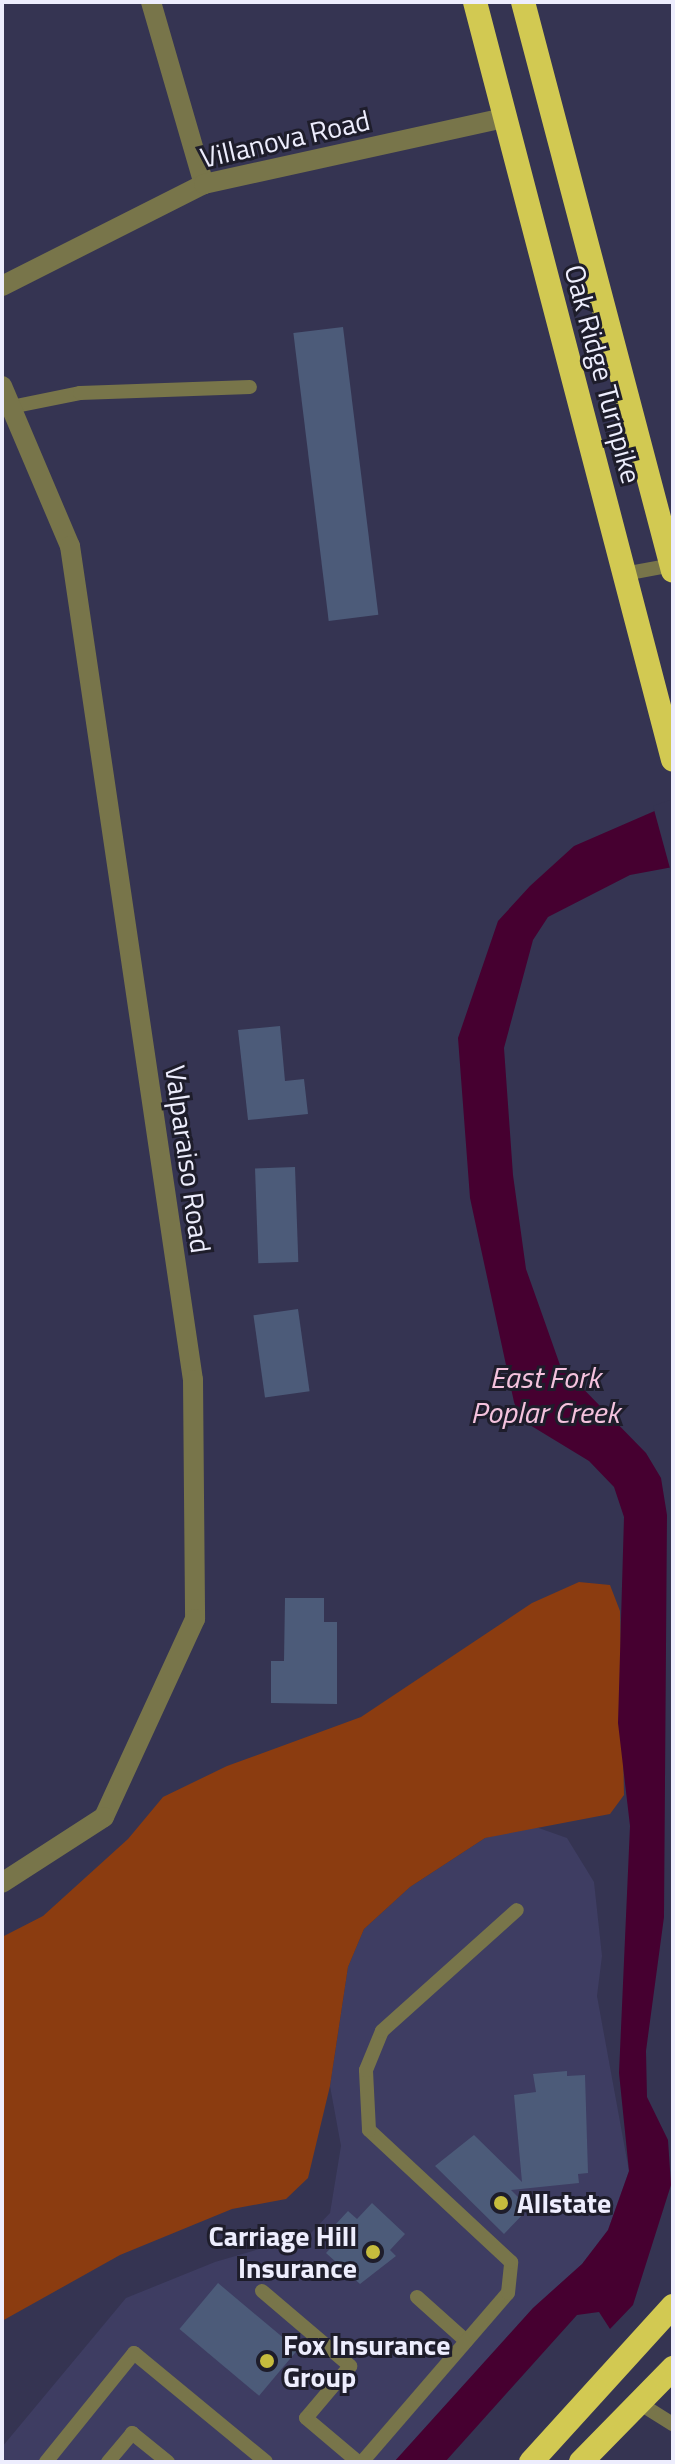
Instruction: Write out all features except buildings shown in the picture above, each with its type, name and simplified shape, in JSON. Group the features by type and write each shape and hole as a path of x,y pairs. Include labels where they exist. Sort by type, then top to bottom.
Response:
{"highway":[{"name":"Oak Ridge Turnpike","path":"475,2 673,760"},
{"path":"523,2 672,567"},
{"path":"531,2462 673,2306"},
{"path":"581,2462 673,2368"}],"street":[{"path":"151,2 204,184"},
{"name":"Villanova Road","path":"2,286 204,184 504,118"},
{"name":"Valparaiso Road","path":"2,386 70,546 193,1380 195,1619 104,1817 2,1883"}],"lane":[{"path":"11,407 80,393 250,387"},
{"path":"624,574 672,567"},
{"path":"262,2291 350,2366 306,2418 360,2462 508,2293 511,2262 369,2130 366,2070 382,2031 517,1910"},
{"path":"417,2297 466,2341"},
{"path":"46,2462 134,2353 266,2462"},
{"path":"639,2403 673,2424"},
{"path":"108,2462 132,2433 168,2462"}],"shaded area":[{"path":"579,1582 610,1585 620,1611 624,1795 610,1814 485,1838 410,1887 364,1929 348,1967 330,2086 308,2178 286,2199 232,2209 120,2255 2,2321 2,1937 43,1916 128,1839 163,1797 227,1766 361,1717 532,1603"},
{"path":"533,1826 567,1838 594,1882 602,1956 597,1996 629,2171 608,2230 582,2264 533,2308 394,2462 2,2462 2,2447 126,2298 215,2262 310,2234 330,2213 341,2146 330,2086 348,1967 364,1929 410,1887 485,1838"}],"water":[{"name":"East Fork Poplar Creek","path":"673,803 673,867 630,875 548,917 533,940 504,1048 513,1175 526,1269 560,1365 646,1453 661,1478 667,1515 664,1917 646,2051 647,2097 668,2140 671,2185 633,2305 610,2329 599,2312 577,2315 445,2462 394,2462 533,2308 582,2264 608,2230 629,2171 619,2073 630,1826 618,1723 624,1517 614,1487 589,1461 520,1419 514,1402 470,1198 458,1038 498,921 530,886 574,846"}],"pier":[{"path":"673,799 673,871 671,872 653,806"}],"place":[{"name":"Allstate","path":"501,2203"},
{"name":"Carriage Hill Insurance","path":"373,2252"},
{"name":"Fox Insurance Group","path":"267,2361"}]}
